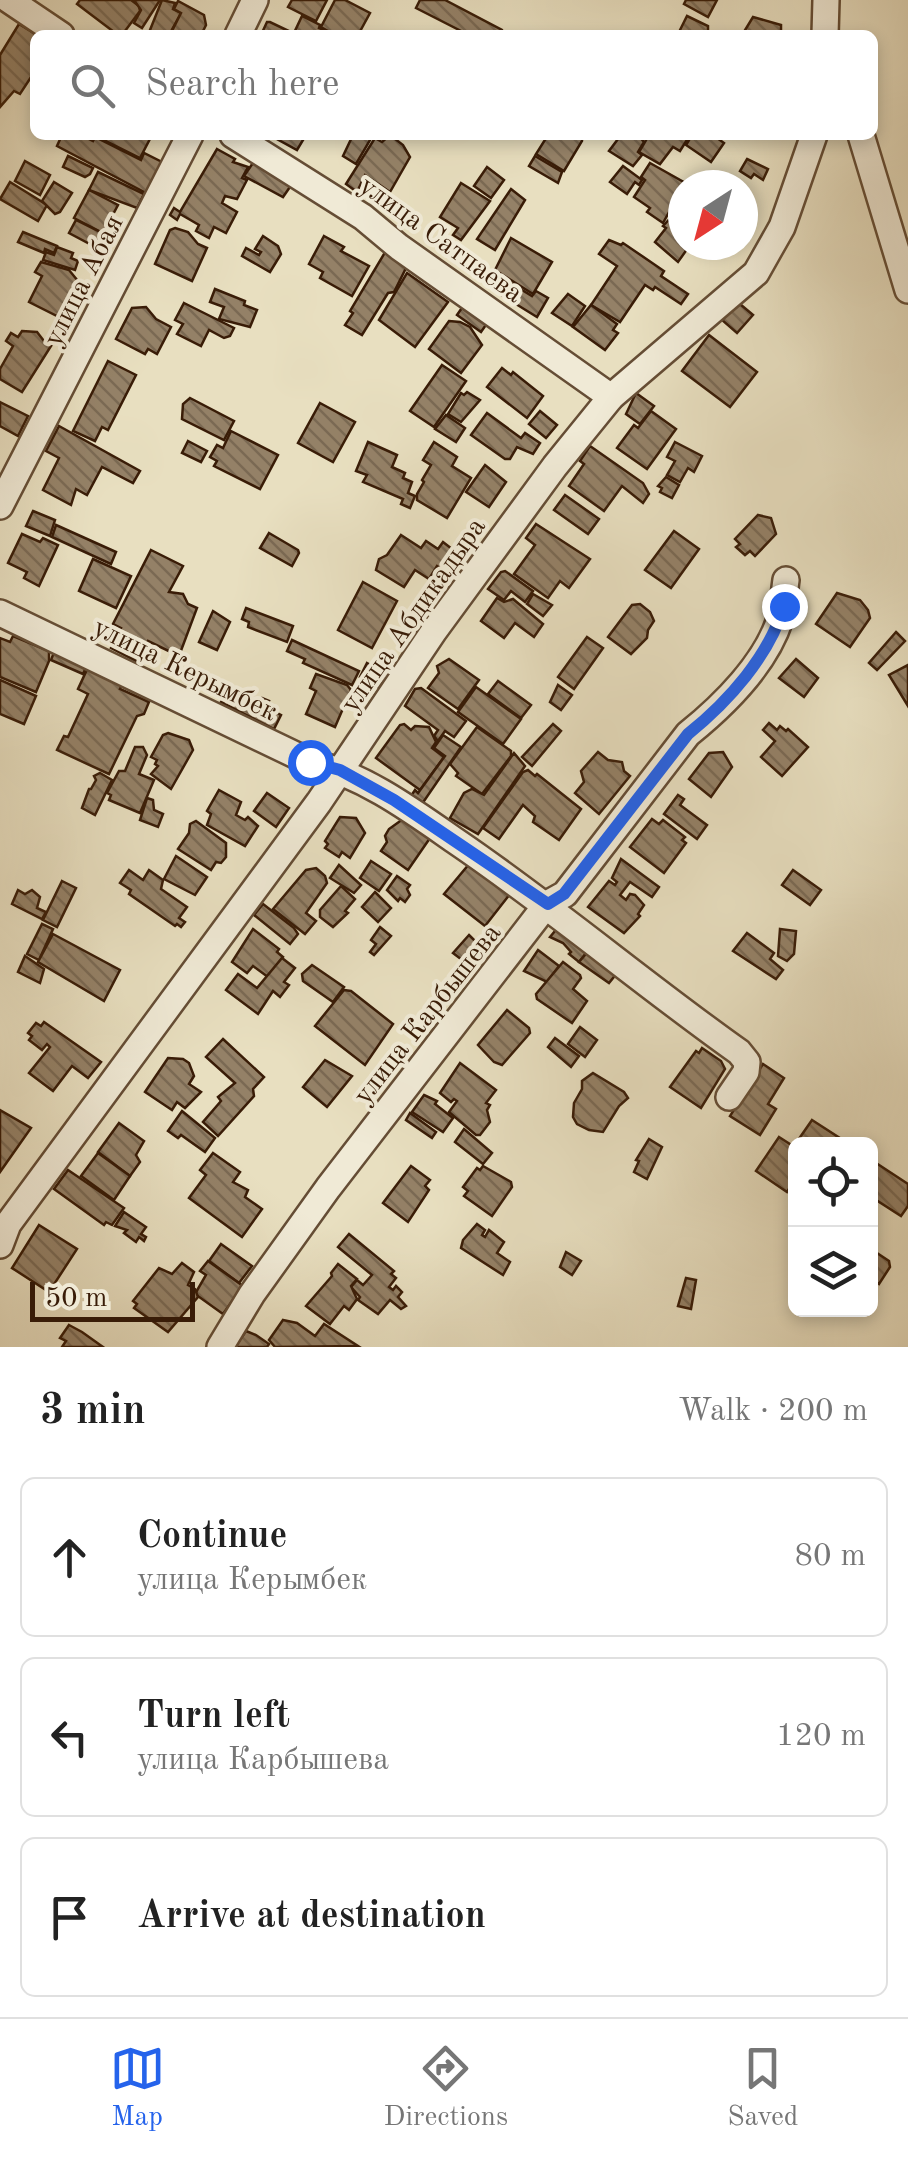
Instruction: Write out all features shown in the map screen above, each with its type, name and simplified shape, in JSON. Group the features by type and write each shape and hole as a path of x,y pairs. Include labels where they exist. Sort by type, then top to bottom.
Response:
{"street":[{"path":"9,0 54,30"},
{"path":"240,30 255,0"},
{"name":"улица Абая","path":"0,506 187,140"},
{"name":"улица Сатпаева","path":"241,140 363,217 399,247 611,397"},
{"name":"улица Абдикадыра","path":"3,1229 340,770 434,631 555,466 611,397 756,273 782,227 812,140"},
{"path":"863,140 908,290"},
{"name":"улица Карбышева","path":"220,1347 252,1294 328,1188 548,904 564,894 688,734 709,717 756,662 779,622 786,580"},
{"name":"улица Керымбек","path":"0,613 310,762 340,770 394,800 548,904 744,1058 746,1072 729,1097"}],"building":[{"path":"80,0 131,0 140,11 126,30 111,30 77,4"},
{"path":"134,0 160,0 142,28 134,23 141,10"},
{"path":"162,0 175,3 173,9 181,13 172,30 150,30"},
{"path":"292,0 327,0 316,21 288,7"},
{"path":"335,0 345,0 370,13 361,30 321,27"},
{"path":"420,0 445,0 502,30 459,30 416,8"},
{"path":"686,0 717,0 708,17 684,4"},
{"path":"178,1 204,15 204,30 172,30 181,13 174,9"},
{"path":"302,16 324,30 295,30"},
{"path":"687,16 708,26 708,30 680,30"},
{"path":"753,17 781,25 781,30 745,30"},
{"path":"270,22 287,30 263,30"},
{"path":"19,24 30,31 30,79 20,94 14,91 0,107 0,55"},
{"path":"60,140 101,140 141,160 144,153 162,162 146,193 57,146"},
{"path":"104,140 149,140 140,158"},
{"path":"279,140 303,140 297,150"},
{"path":"351,140 370,140 356,164 343,156"},
{"path":"374,140 396,140 410,157 390,192 365,175 357,192 346,184"},
{"path":"545,140 582,140 564,171 536,154"},
{"path":"617,140 644,142 638,152 642,155 633,166 609,151"},
{"path":"646,140 687,140 680,151 673,147 660,164 639,152"},
{"path":"689,140 724,143 711,162 686,145"},
{"path":"217,149 235,159 233,162 248,167 242,178 247,180 237,199 225,196 222,203 237,212 226,233 214,227 209,238 196,231 199,225 180,214 177,220 170,215 174,208 180,212"},
{"path":"68,156 93,168 90,174 85,177 63,167"},
{"path":"535,156 562,172 558,183 529,166"},
{"path":"257,157 292,184 283,197 244,176"},
{"path":"747,159 768,169 763,180 758,170 741,170"},
{"path":"25,161 50,175 40,195 15,181"},
{"path":"650,163 668,173 668,214 663,223 634,197 645,180 641,177"},
{"path":"623,166 642,180 639,185 635,182 627,194 610,182"},
{"path":"487,167 504,180 491,198 474,186"},
{"path":"98,172 144,194 137,208 89,190"},
{"path":"10,182 47,205 38,221 0,199"},
{"path":"54,182 72,193 55,214 42,201"},
{"path":"461,183 490,201 461,240 453,235 458,228 440,217"},
{"path":"511,189 525,200 495,250 477,239"},
{"path":"89,190 118,205 103,233 74,218"},
{"path":"76,220 110,237 103,251 69,233"},
{"path":"668,221 668,253 655,242 666,228 663,226"},
{"path":"170,230 188,232 207,248 192,281 155,264"},
{"path":"23,232 57,246 54,253 18,242"},
{"path":"263,236 278,246 281,254 270,272 242,256 246,248 259,255 261,252 255,249"},
{"path":"324,236 344,247 341,251 369,266 352,296 320,278 323,272 309,264"},
{"path":"511,238 552,262 533,294 495,270"},
{"path":"609,240 623,243 664,271 661,276 688,294 681,304 645,285 620,322 591,305 617,266 599,254"},
{"path":"57,247 73,253 71,258 78,261 75,270 43,260 46,252 54,255"},
{"path":"387,249 407,266 394,292 388,293 362,335 345,325"},
{"path":"41,262 69,270 78,281 63,319 29,302 42,276 35,272"},
{"path":"407,273 448,302 415,347 379,320"},
{"path":"506,280 532,296 536,291 548,298 537,317 498,293"},
{"path":"215,289 257,310 250,327 219,319 224,307 210,302"},
{"path":"568,294 585,306 572,326 552,313"},
{"path":"466,302 490,319 481,332 457,315"},
{"path":"184,303 234,328 230,336 224,338 209,330 201,346 177,334 183,324 175,320"},
{"path":"736,304 753,315 737,333 722,320"},
{"path":"591,305 617,324 613,330 618,333 605,350 573,327"},
{"path":"146,307 156,319 171,327 157,354 148,349 145,354 116,339 132,308"},
{"path":"449,321 470,327 482,345 461,373 429,349"},
{"path":"22,331 37,332 51,346 22,392 0,379 0,369 13,346 6,341 11,333 18,337"},
{"path":"709,335 757,372 730,407 682,371"},
{"path":"108,361 136,375 108,430 102,427 95,441 73,431"},
{"path":"442,365 466,381 434,427 410,411"},
{"path":"502,368 543,396 527,418 487,387"},
{"path":"467,392 480,400 461,422 448,414 461,393"},
{"path":"636,393 654,406 640,424 626,414"},
{"path":"190,398 234,421 224,440 182,419 183,404"},
{"path":"0,402 28,416 18,436 0,426"},
{"path":"320,403 355,422 333,462 298,443"},
{"path":"540,411 557,425 546,438 529,424"},
{"path":"651,411 676,429 647,469 617,448 634,425 638,428"},
{"path":"487,413 521,438 525,433 540,443 533,454 517,447 510,459 505,459 471,435"},
{"path":"446,415 465,428 456,442 435,429"},
{"path":"59,426 140,471 133,483 102,467 87,495 76,489 71,505 43,490 59,458 46,451"},
{"path":"231,431 278,455 260,489 214,466 217,461 210,457 217,445 223,448"},
{"path":"188,441 207,451 201,462 182,453"},
{"path":"368,442 397,455 392,467 412,482 408,493 415,496 410,508 401,504 403,499 363,482 367,475 356,471"},
{"path":"434,442 457,457 452,466 471,478 447,518 417,500 431,465 423,460"},
{"path":"675,442 702,456 694,472 688,468 680,482 667,475 675,461 667,457"},
{"path":"590,446 643,483 649,494 643,503 622,486 604,511 569,486 584,464 580,461"},
{"path":"485,465 506,482 489,507 466,492"},
{"path":"666,477 679,485 672,498 660,492 662,488 658,486"},
{"path":"565,495 599,519 588,534 554,510"},
{"path":"33,511 55,520 50,536 26,526"},
{"path":"758,515 771,518 776,534 755,556 750,551 745,555 736,547 740,544 735,539"},
{"path":"536,524 590,559 569,588 560,581 548,598 514,574 535,545 526,538"},
{"path":"56,525 116,552 111,564 52,537"},
{"path":"674,531 699,549 671,588 645,570"},
{"path":"269,533 298,550 292,566 260,548"},
{"path":"22,534 58,545 39,586 24,578 27,572 8,563"},
{"path":"401,535 421,548 426,541 438,549 443,542 453,555 443,570 437,566 429,579 415,570 404,587 376,570 379,559 387,555"},
{"path":"151,550 183,566 169,592 183,594 188,604 197,608 179,656 148,641 138,662 111,648 121,628 113,624"},
{"path":"93,559 131,576 116,608 79,591"},
{"path":"505,571 533,591 525,602 511,591 504,600 488,589"},
{"path":"363,582 397,601 372,648 338,630"},
{"path":"837,593 860,600 870,618 850,647 816,624"},
{"path":"533,594 552,605 543,616 527,604"},
{"path":"497,598 504,602 513,599 543,624 534,637 515,623 504,638 481,621"},
{"path":"640,604 654,621 647,638 631,654 608,637 632,605"},
{"path":"246,608 293,626 287,642 248,627 249,622 242,619"},
{"path":"213,611 230,622 217,650 199,642"},
{"path":"896,632 905,641 877,670 869,663"},
{"path":"13,636 49,651 49,661 36,692 0,677 0,638 10,642"},
{"path":"587,637 603,648 574,689 558,677"},
{"path":"292,640 359,671 352,685 303,663 305,659 287,651"},
{"path":"56,647 89,661 83,674 51,660"},
{"path":"449,659 479,680 458,709 428,688 439,673 437,666"},
{"path":"796,659 818,678 804,697 779,678"},
{"path":"91,661 126,677 120,689 149,702 144,714 137,716 109,774 57,750 64,736 68,737 88,694 78,689"},
{"path":"367,663 386,673 378,687 360,677"},
{"path":"908,665 908,706 889,675"},
{"path":"316,674 351,690 335,727 306,714 316,691 310,688"},
{"path":"0,680 36,696 24,724 0,714"},
{"path":"498,681 531,705 521,718 488,694"},
{"path":"558,685 572,695 561,710 550,702"},
{"path":"476,687 521,719 503,744 458,712"},
{"path":"421,688 466,721 454,737 445,731 438,741 434,736 438,730 405,706 415,689"},
{"path":"227,689 254,707 262,698 269,701 266,707 281,715 274,729 221,702"},
{"path":"769,723 777,730 780,726 788,729 808,747 782,776 761,757 775,741 763,730"},
{"path":"404,724 411,730 415,726 429,727 436,742 432,748 444,757 420,790 376,758"},
{"path":"553,724 561,731 532,766 522,757"},
{"path":"477,727 511,751 482,794 456,776 458,773 450,764"},
{"path":"168,733 189,740 193,750 171,789 151,774 158,766 151,757"},
{"path":"443,735 461,747 422,804 411,796 415,790 418,793 445,756 434,748"},
{"path":"135,747 143,747 147,755 139,774 154,780 140,813 109,800 111,795 107,793 119,771 125,771"},
{"path":"598,752 608,760 622,762 630,776 599,814 575,793 584,782 581,771"},
{"path":"723,752 732,767 711,797 689,779 709,753"},
{"path":"514,753 525,766 478,834 450,818 464,793 472,789 484,795"},
{"path":"528,770 581,809 559,840 533,822 535,816 523,805 499,839 483,828"},
{"path":"100,773 112,780 95,815 82,808 96,780 94,776"},
{"path":"219,790 241,802 236,815 245,820 248,817 258,826 245,846 207,825 211,814 207,811"},
{"path":"267,793 289,808 276,827 254,811"},
{"path":"678,795 684,799 680,805 707,825 697,839 664,814"},
{"path":"147,798 153,800 154,810 163,814 158,827 140,820"},
{"path":"340,817 356,818 365,833 350,858 342,852 339,857 325,848 325,841"},
{"path":"403,819 430,838 408,870 381,851 389,829"},
{"path":"652,819 659,824 663,820 685,837 682,840 686,843 664,873 630,847"},
{"path":"196,821 226,843 226,857 211,870 178,849 190,824"},
{"path":"176,856 207,877 195,895 164,879"},
{"path":"621,859 659,887 652,897 630,882 620,895 626,900 630,894 635,895 644,905 640,916 624,933 588,907 609,881 615,885 617,882 612,878"},
{"path":"371,861 391,874 379,891 360,878"},
{"path":"470,863 510,894 485,926 444,894"},
{"path":"339,865 361,885 354,893 330,878"},
{"path":"316,868 327,883 306,913 316,921 305,934 273,909 306,870"},
{"path":"129,870 143,880 149,870 163,880 161,889 187,907 179,918 185,922 181,927 129,894 131,890 120,883"},
{"path":"793,870 821,890 810,905 782,885"},
{"path":"397,876 410,885 405,902 400,898 398,901 387,890"},
{"path":"62,881 76,888 57,927 43,920"},
{"path":"341,886 355,899 345,911 348,913 333,927 320,917 320,910"},
{"path":"18,890 25,894 32,890 40,897 37,908 46,912 42,919 12,904"},
{"path":"375,892 391,908 378,922 362,907"},
{"path":"263,904 294,928 298,934 290,944 254,915"},
{"path":"42,924 53,929 39,960 27,954"},
{"path":"560,925 590,948 579,962 563,943 550,937"},
{"path":"380,927 391,936 374,955 370,952 376,944 371,940"},
{"path":"253,929 279,949 277,952 283,957 268,977 253,966 247,973 232,962"},
{"path":"780,929 796,931 794,954 787,961 778,956"},
{"path":"747,933 774,953 770,959 783,970 776,979 733,951"},
{"path":"53,934 120,970 104,1001 38,962"},
{"path":"469,935 480,946 488,946 474,969 453,953"},
{"path":"591,948 617,973 609,983 579,962"},
{"path":"538,950 559,966 547,982 524,971"},
{"path":"25,956 44,969 40,983 18,972"},
{"path":"282,958 295,968 284,982 289,985 280,997 273,991 258,1014 226,990 238,974 257,988"},
{"path":"563,962 580,975 573,989 587,1001 572,1023 537,999 536,994"},
{"path":"312,965 344,987 333,1002 303,981 302,974"},
{"path":"344,990 351,991 393,1024 365,1065 315,1026"},
{"path":"507,1010 530,1033 502,1065 478,1045"},
{"path":"44,1022 101,1062 88,1078 72,1066 53,1091 29,1073 50,1047 47,1044 42,1050 29,1040 32,1036 28,1033 36,1023 41,1026"},
{"path":"580,1027 597,1040 585,1057 568,1044"},
{"path":"555,1038 579,1056 571,1067 548,1047"},
{"path":"223,1039 264,1077 253,1089 254,1096 218,1136 203,1122 221,1101 218,1097 235,1083 206,1057"},
{"path":"702,1048 721,1061 725,1069 701,1108 670,1087"},
{"path":"168,1058 189,1063 194,1076 189,1084 201,1092 185,1108 177,1102 172,1110 145,1092"},
{"path":"325,1060 352,1076 327,1107 303,1087"},
{"path":"460,1063 496,1090 486,1103 490,1105 490,1122 480,1135 449,1112 457,1101 451,1102 440,1093"},
{"path":"763,1064 784,1078 768,1104 776,1109 760,1135 730,1116"},
{"path":"593,1073 628,1098 603,1132 577,1124 573,1117 582,1081"},
{"path":"424,1095 437,1101 435,1104 453,1118 443,1132 412,1112"},
{"path":"0,1110 31,1128 0,1172"},
{"path":"182,1111 215,1138 205,1152 168,1131"},
{"path":"410,1113 436,1132 432,1138 406,1120"},
{"path":"812,1120 838,1137 800,1137"},
{"path":"119,1123 144,1141 136,1155 140,1162 130,1176 98,1152"},
{"path":"464,1129 492,1153 483,1164 455,1142"},
{"path":"779,1137 788,1143 787,1192 756,1171"},
{"path":"649,1139 662,1147 647,1179 634,1172 639,1161 636,1160"},
{"path":"98,1153 130,1176 114,1200 81,1176"},
{"path":"213,1153 240,1172 233,1182 248,1190 245,1197 262,1209 242,1237 189,1198 206,1175 200,1170"},
{"path":"878,1164 908,1184 908,1206 901,1216 878,1201"},
{"path":"411,1166 430,1180 425,1186 429,1190 408,1222 383,1203"},
{"path":"483,1166 511,1182 512,1187 492,1216 464,1196 468,1191 463,1187"},
{"path":"68,1170 124,1208 112,1225 104,1225 54,1189"},
{"path":"124,1212 146,1227 141,1234 146,1237 144,1241 139,1237 136,1242 124,1233 127,1230 115,1226"},
{"path":"477,1224 485,1230 485,1237 489,1230 504,1242 497,1253 510,1262 503,1275 461,1248"},
{"path":"39,1225 77,1249 49,1292 12,1268"},
{"path":"349,1234 394,1271 391,1274 396,1278 389,1287 393,1290 396,1286 402,1292 398,1297 406,1306 401,1309 390,1300 378,1314 358,1300 360,1297 351,1287 357,1280 363,1285 372,1275 338,1247"},
{"path":"221,1244 252,1266 239,1283 209,1261"},
{"path":"566,1252 581,1261 572,1275 560,1267"},
{"path":"878,1254 889,1261 890,1267 879,1284"},
{"path":"208,1261 243,1286 223,1314 195,1294 206,1275 200,1271"},
{"path":"182,1263 194,1272 188,1285 198,1297 168,1332 134,1308 137,1304 133,1301 159,1268 172,1274"},
{"path":"338,1264 357,1279 351,1286 357,1299 349,1310 344,1306 330,1324 306,1306"},
{"path":"686,1278 696,1280 691,1309 678,1306"},
{"path":"283,1320 297,1323 315,1336 324,1324 358,1346 275,1347 269,1340"},
{"path":"69,1325 103,1347 62,1347 66,1341 60,1338"},
{"path":"246,1331 256,1335 269,1344 235,1347"}],"route":[{"path":"310,762 340,770 394,800 548,904 564,894 688,734 709,717 756,662 770,643 784,606"}]}
